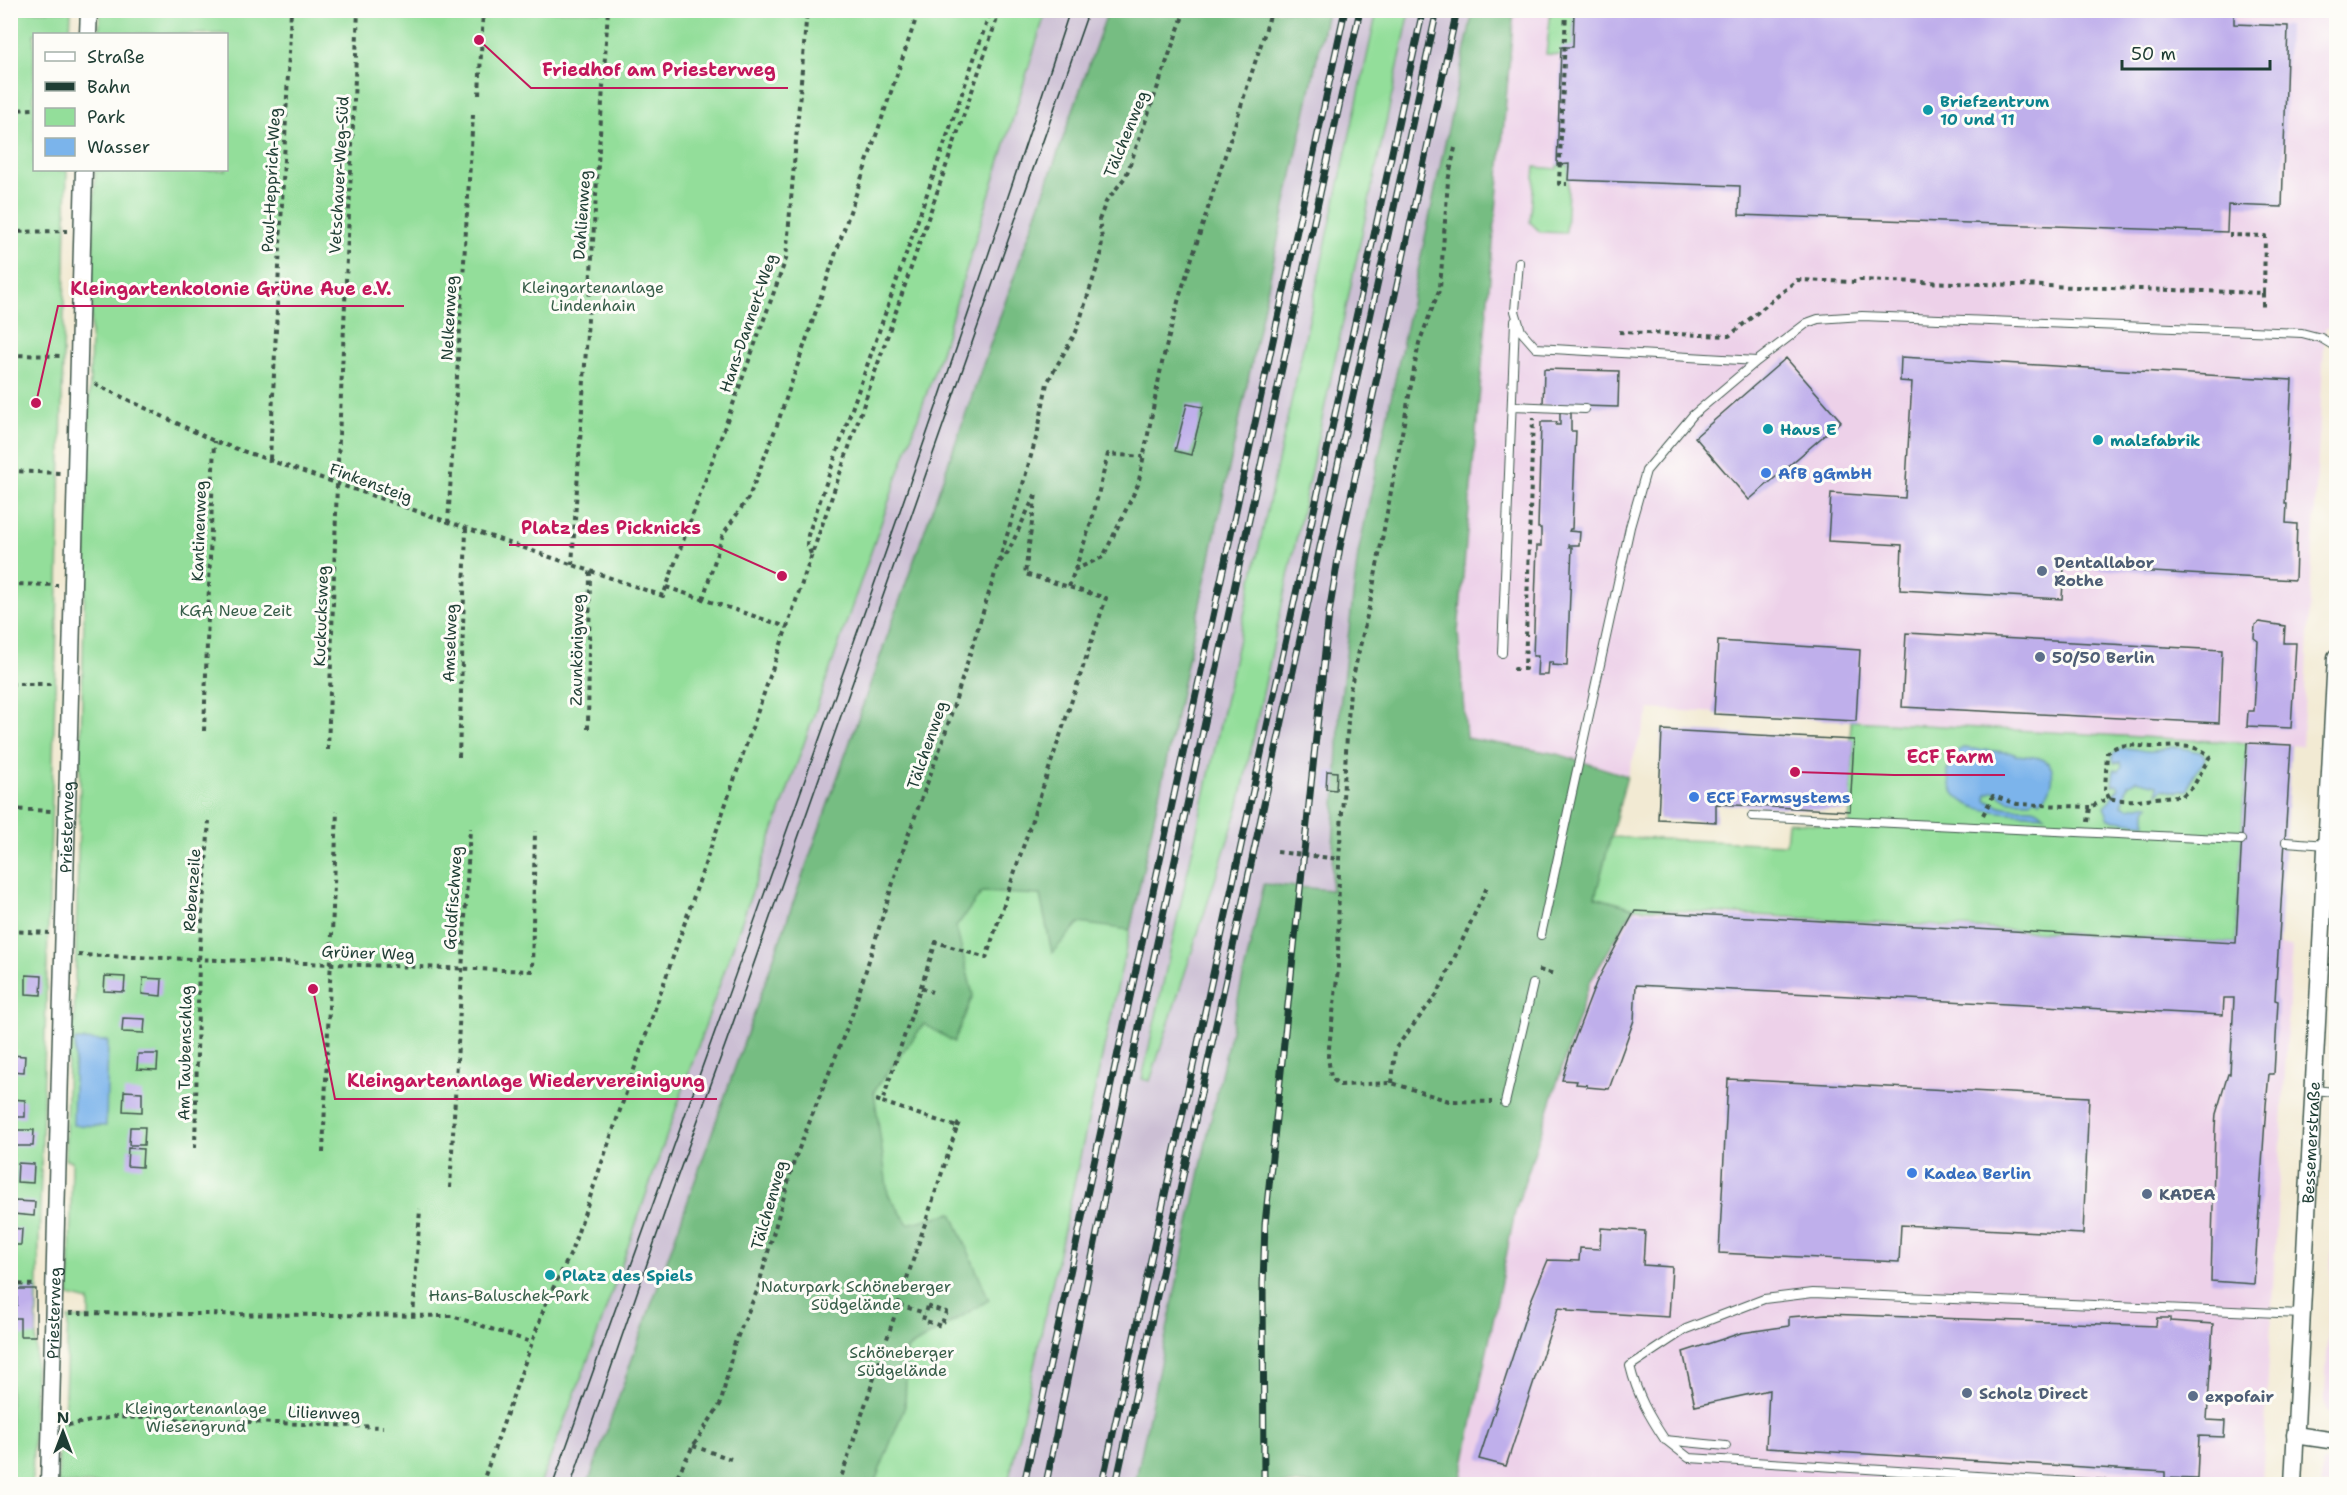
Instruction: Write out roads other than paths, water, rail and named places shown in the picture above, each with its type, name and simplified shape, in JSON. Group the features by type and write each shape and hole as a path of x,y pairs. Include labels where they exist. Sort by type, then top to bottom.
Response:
{"street":[{"path":"88,33 89,10"},
{"name":"Priesterweg","path":"49,1485 84,171"},
{"name":"Bessemerstraße","path":"2293,1485 2313,1090 2330,900 2326,844 2337,657"},
{"path":"2295,1435 2337,1441"}],"lane":[{"path":"2337,55 2335,106 2337,113"},
{"path":"1502,653 1518,262"},
{"path":"1515,311 1521,331 1536,348 1757,361"},
{"path":"1541,935 1630,527 1647,471 1693,415 1807,322 1862,316 2302,333 2322,338 2337,347"},
{"path":"1512,406 1585,409"},
{"path":"1752,816 2241,840"},
{"path":"2286,842 2326,844"},
{"path":"1505,1103 1533,984"},
{"path":"2313,1090 2337,1092"},
{"path":"2107,1485 1689,1458 1665,1440 1645,1409 1630,1366 1686,1329 1764,1299 1813,1293 2302,1314"},
{"path":"1665,1440 1725,1446"}],"water":[{"path":"2172,747 2201,752 2205,756 2204,762 2193,775 2188,790 2177,792 2163,788 2158,794 2158,785 2136,780 2128,785 2122,805 2128,808 2149,804 2146,811 2146,824 2109,819 2104,807 2119,788 2117,784 2112,785 2114,770 2119,771 2122,766 2121,762 2114,763 2112,755 2127,748 2158,751"},
{"path":"1963,748 2015,753 2015,755 2041,759 2049,764 2052,781 2048,793 2040,801 2034,798 2031,801 2009,801 1994,791 1987,794 1986,800 2004,807 2034,808 2044,815 1986,810 1960,799 1952,789 1948,771 1954,756"},
{"path":"75,1040 108,1041 106,1126 73,1125"}],"tram line":[{"path":"553,1484 881,565 1070,10"},
{"path":"571,1484 1089,10"}],"railway":[{"path":"1024,1484 1345,10"},
{"path":"1046,1484 1143,1007 1360,10"},
{"path":"1102,1484 1423,10"},
{"path":"1116,1484 1437,10"},
{"path":"1264,1484 1265,1224 1329,613 1340,547 1457,10"}],"place":[{"name":"Friedhof am Priesterweg","path":"479,40"},
{"name":"Briefzentrum 10 und 11","path":"1928,110"},
{"name":"Kleingartenkolonie Grüne Aue e.V.","path":"36,403"},
{"name":"Haus E","path":"1768,429"},
{"name":"malzfabrik","path":"2098,440"},
{"name":"AfB gGmbH","path":"1766,473"},
{"name":"Dentallabor Rothe","path":"2042,571"},
{"name":"Platz des Picknicks","path":"782,576"},
{"name":"50/50 Berlin","path":"2040,657"},
{"name":"ECF Farm","path":"1795,772"},
{"name":"ECF Farmsystems","path":"1694,797"},
{"name":"Kleingartenanlage Wiedervereinigung","path":"313,989"},
{"name":"Kadea Berlin","path":"1912,1173"},
{"name":"KADEA","path":"2147,1194"},
{"name":"Platz des Spiels","path":"550,1275"},
{"name":"Scholz Direct","path":"1967,1393"},
{"name":"expofair","path":"2193,1396"}],"park label":[{"name":"Kleingartenanlage Lindenhain","path":"593,296"},
{"name":"KGA Neue Zeit","path":"236,610"},
{"name":"Hans-Baluschek-Park","path":"509,1295"},
{"name":"Naturpark Schöneberger Südgelände","path":"856,1295"},
{"name":"Schöneberger Südgelände","path":"902,1361"},
{"name":"Kleingartenanlage Wiesengrund","path":"196,1417"}]}
